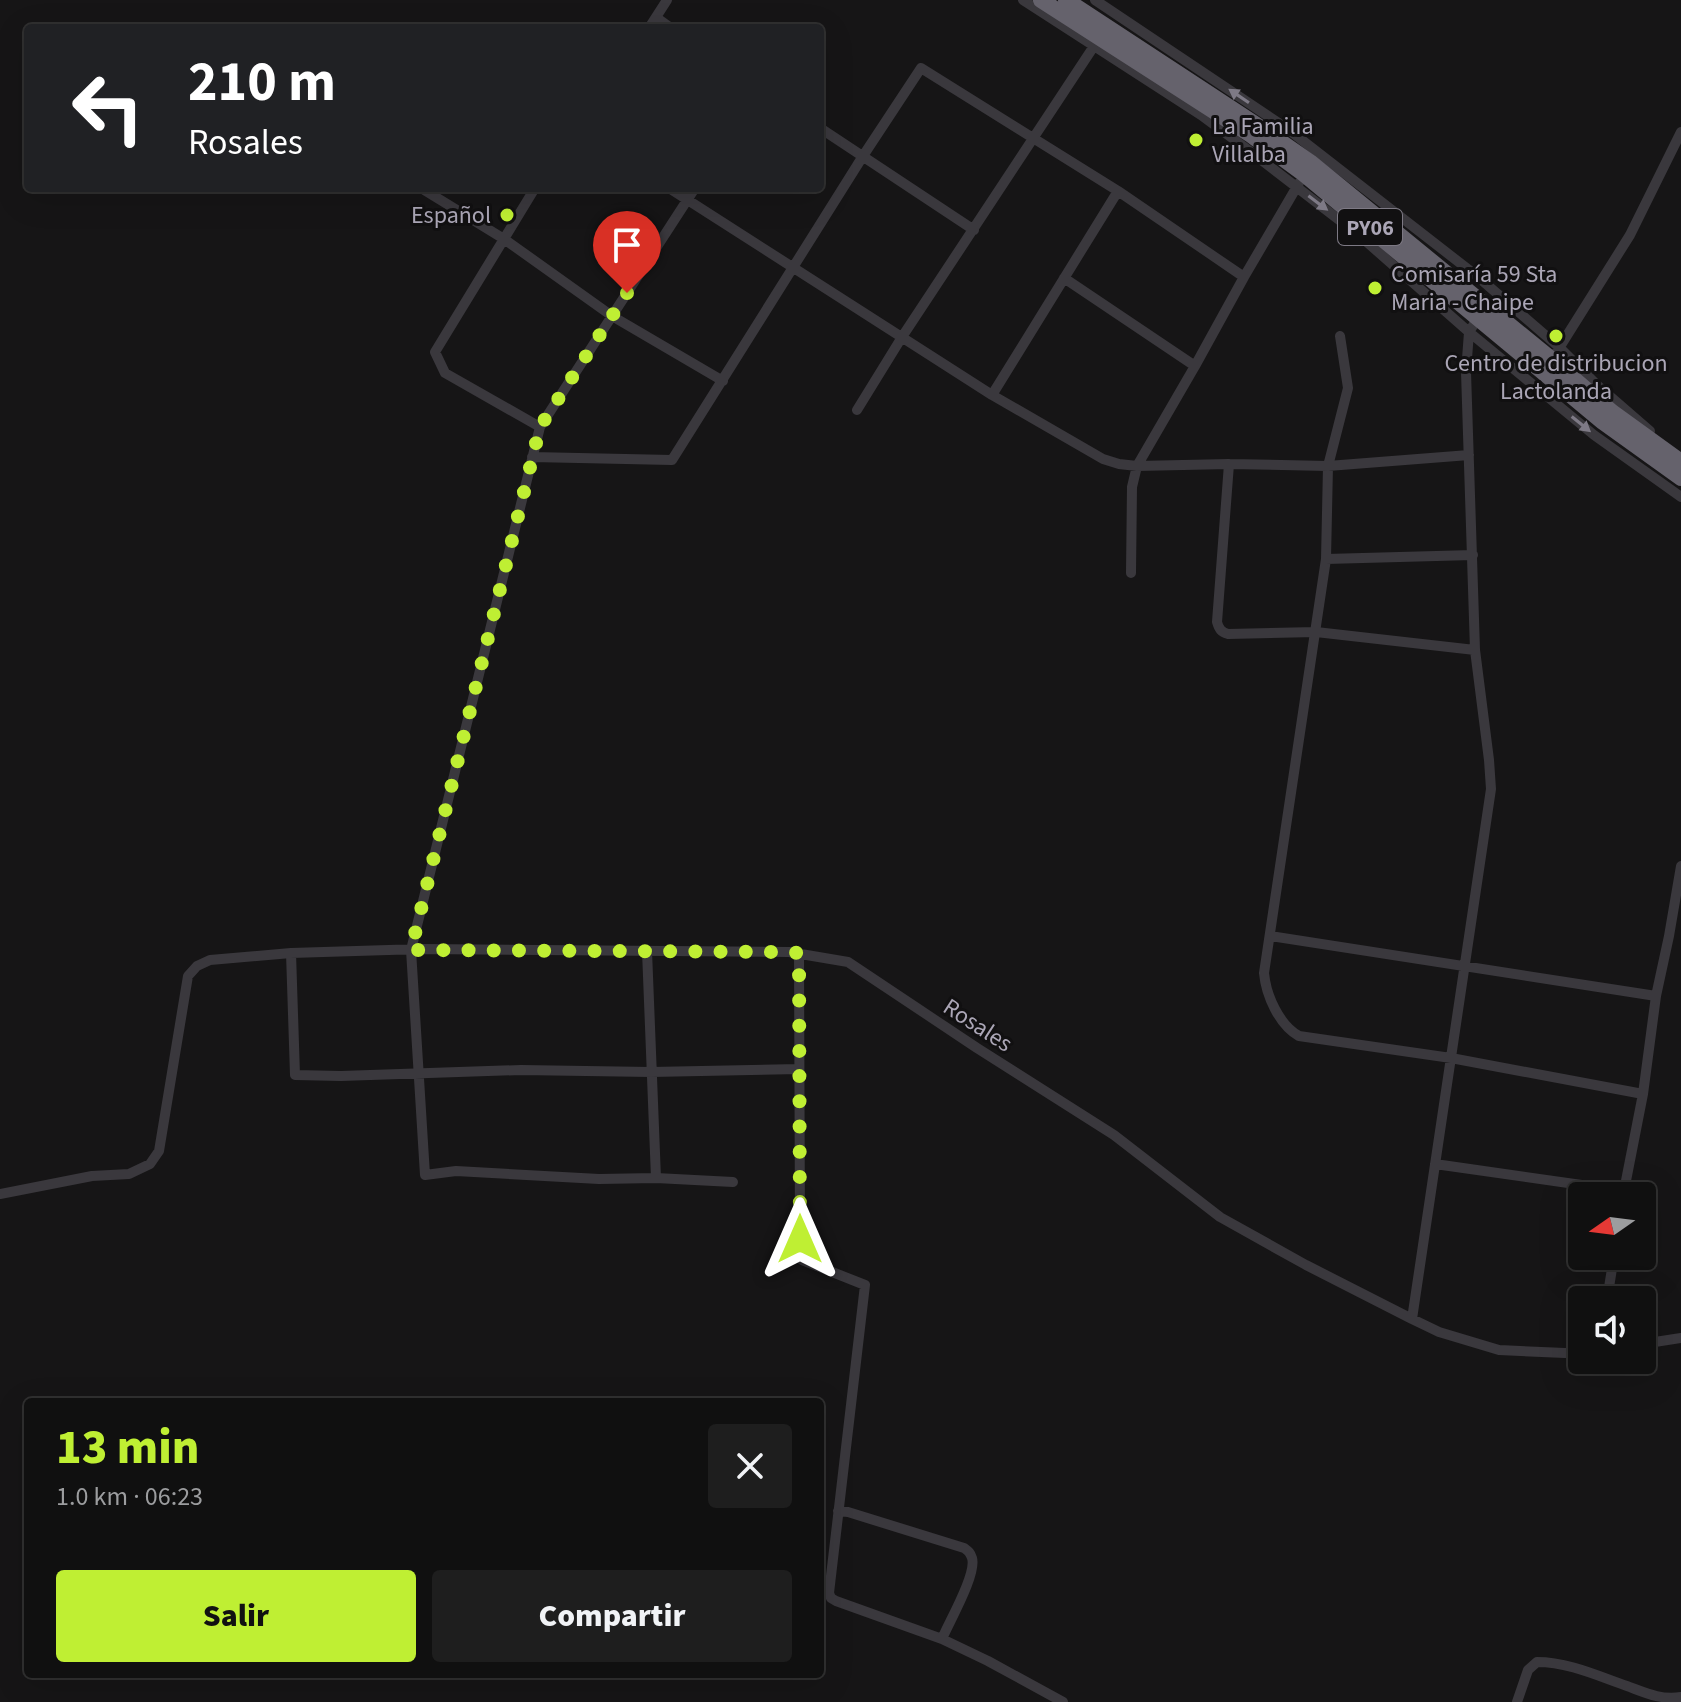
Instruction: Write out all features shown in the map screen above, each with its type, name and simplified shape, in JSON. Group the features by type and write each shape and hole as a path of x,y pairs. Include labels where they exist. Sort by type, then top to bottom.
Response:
{"highway":[{"name":"PY06","path":"1041,0 1258,126 1460,303 1473,325 1681,478"},
{"name":"PY06","path":"1066,0 1100,37"},
{"name":"PY06","path":"1307,168 1553,356 1612,412 1681,462"}],"street":[{"path":"652,24 667,0"},
{"path":"1023,0 1100,37 1201,115 1307,168"},
{"path":"1095,0 1289,130 1307,168 1360,236 1473,325 1594,435 1681,497"},
{"path":"657,18 665,24"},
{"path":"857,410 1100,37"},
{"path":"532,457 672,460 921,68 1118,191 1244,277"},
{"path":"824,131 974,230"},
{"path":"1460,303 1479,309 1543,363 1553,356 1630,235 1681,132"},
{"path":"1131,573 1132,487 1137,466 1307,168"},
{"path":"992,395 1118,191"},
{"path":"428,192 504,239 612,316 723,381"},
{"path":"533,192 435,352 445,373 540,427"},
{"path":"675,192 992,395 1103,459 1137,466 1328,466 1469,455"},
{"path":"692,192 540,427 411,950 425,1175 456,1171 733,1182"},
{"path":"1064,278 1195,366"},
{"path":"1412,1319 1491,789 1475,650 1466,372 1473,325"},
{"path":"1340,336 1348,388 1328,466 1326,559 1264,973 1267,991 1289,1031 1299,1036 1451,1058 1643,1094"},
{"path":"1553,356 1587,409"},
{"path":"1553,356 1597,385 1667,445 1681,453"},
{"path":"1229,464 1217,622 1223,632 1316,632 1475,650"},
{"path":"1326,559 1473,555"},
{"path":"1626,1182 1681,866"},
{"path":"1270,936 1656,996"},
{"name":"Rosales","path":"0,1194 92,1176 129,1174 150,1164 159,1151 188,976 197,966 210,960 291,953 411,950 799,953 848,962 1114,1135 1220,1217 1306,1265 1439,1332 1499,1350 1568,1353"},
{"path":"647,951 656,1178"},
{"path":"291,953 295,1075 799,1069"},
{"path":"799,953 802,1260 865,1285 829,1587 831,1598 942,1639 1063,1702"},
{"path":"1435,1164 1568,1184"},
{"path":"1656,1342 1681,1338"},
{"path":"838,1511 969,1551 973,1565 971,1573 942,1639"},
{"path":"1517,1702 1528,1670 1537,1662 1582,1670 1664,1699 1681,1697"}],"place":[{"name":"La Familia Villalba","path":"1196,140"},
{"name":"Español","path":"507,215"},
{"name":"Comisaría 59 Sta Maria - Chaipe","path":"1375,288"},
{"name":"Centro de distribucion Lactolanda","path":"1556,336"}],"route":[{"path":"627,293 540,427 411,950 799,953 800,1239"}]}
